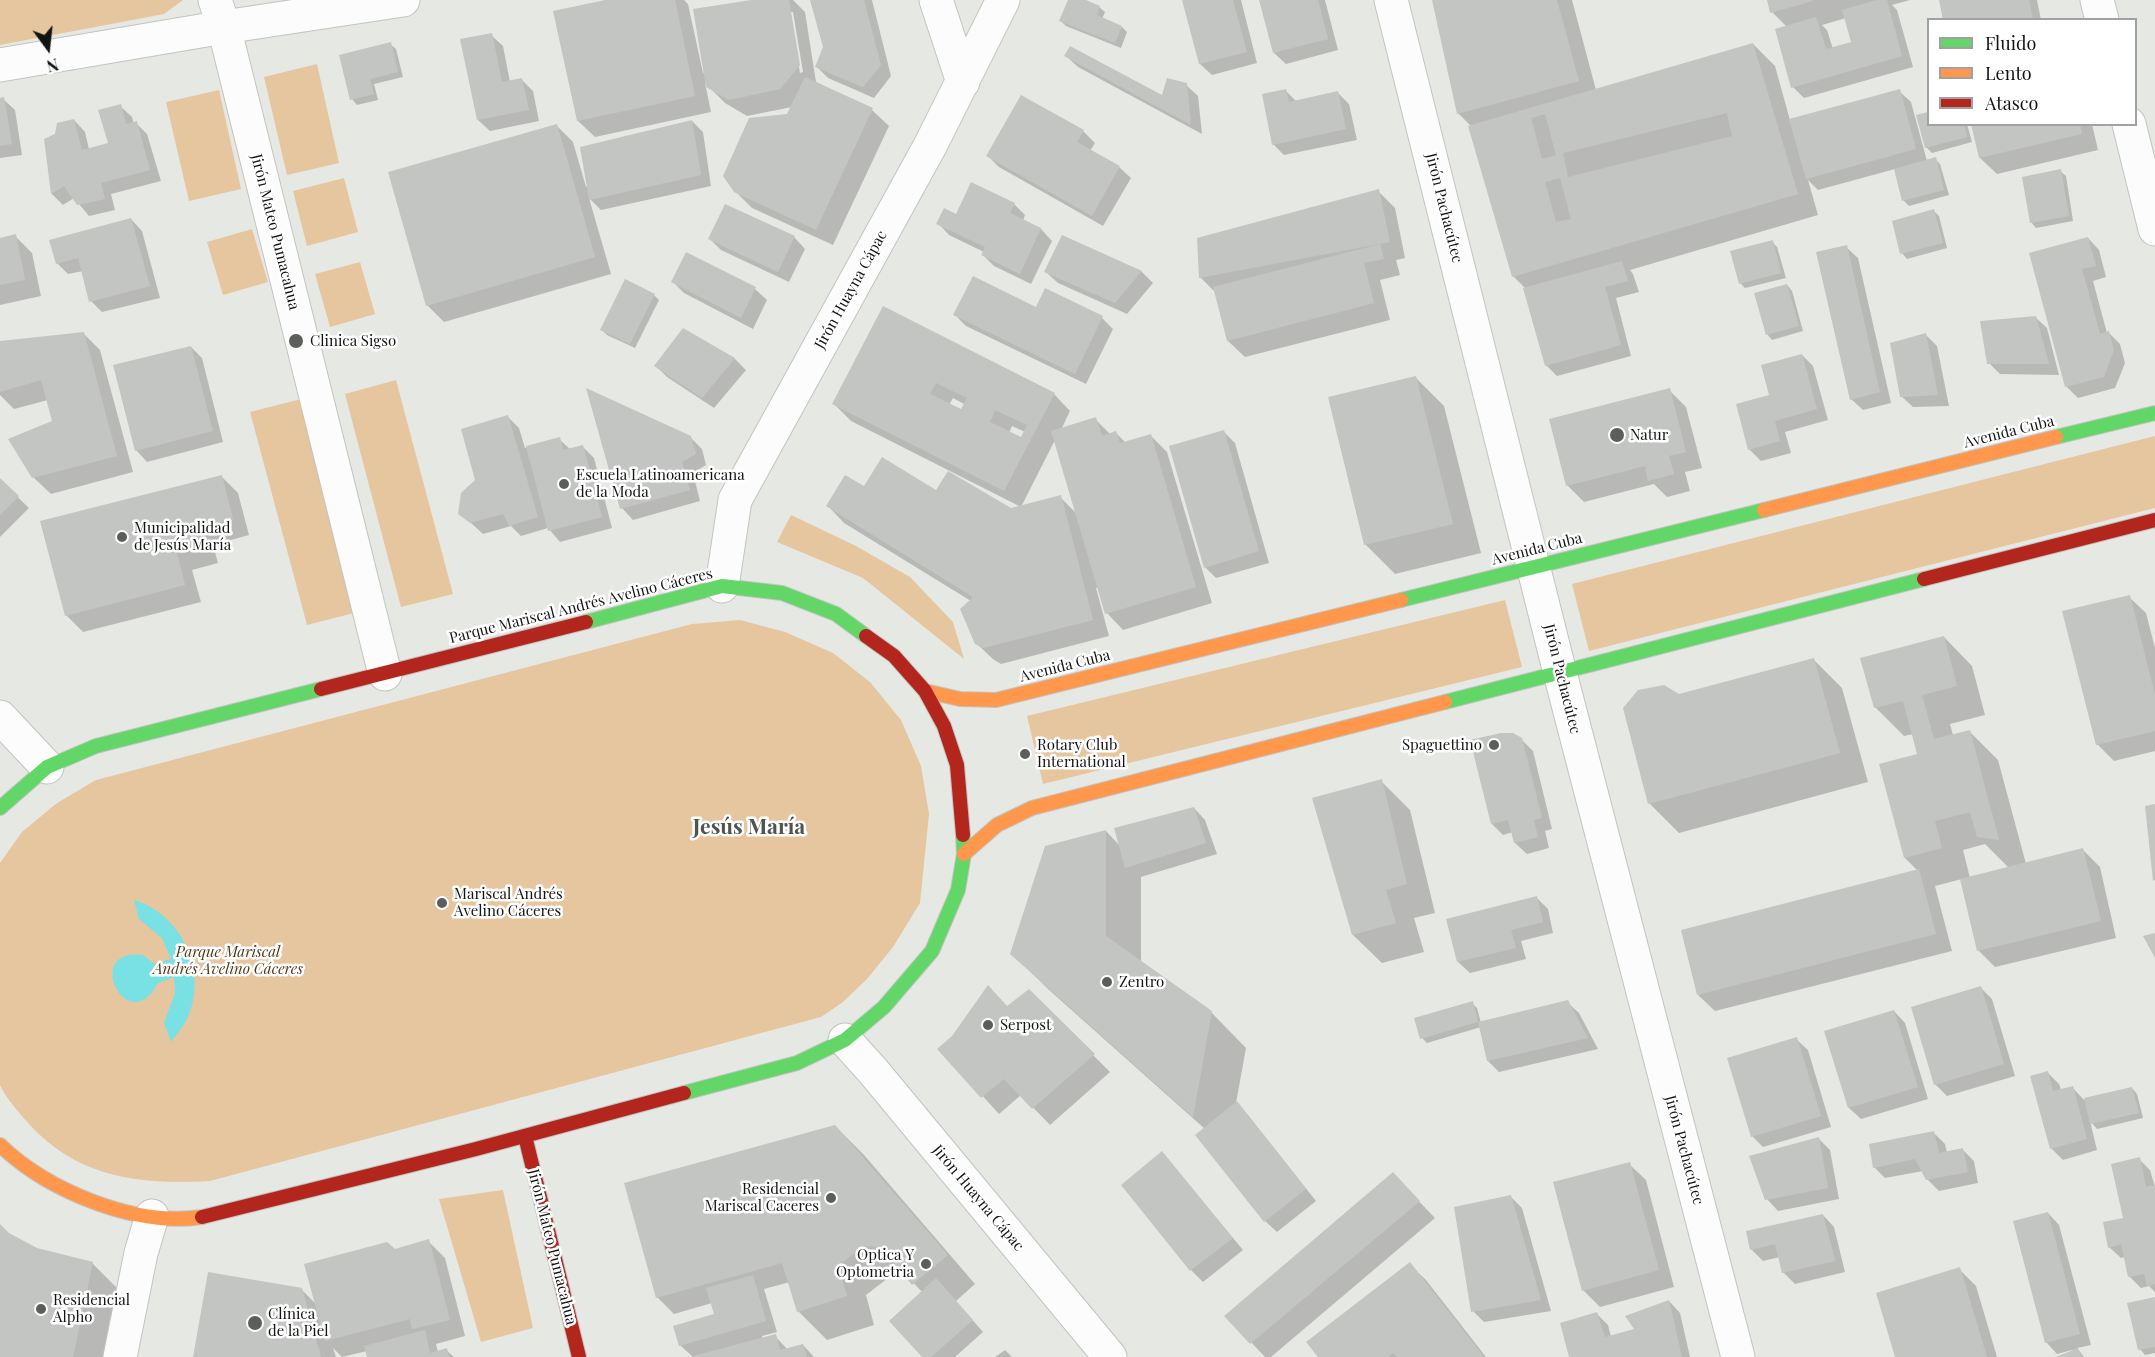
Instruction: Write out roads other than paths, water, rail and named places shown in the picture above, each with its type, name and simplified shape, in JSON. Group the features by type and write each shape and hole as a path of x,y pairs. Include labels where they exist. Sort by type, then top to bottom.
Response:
{"main road":[{"name":"Avenida Cuba","path":"925,692 960,699 996,700 2155,413"},
{"path":"964,854 997,825 1032,808 2155,520"},
{"name":"Parque Mariscal Andrés Avelino Cáceres","path":"0,808 47,767 96,746 385,674 722,586 782,593 836,614 894,656 925,692 944,726 957,765 964,854 958,890 932,951 884,1007 845,1040 797,1063 525,1136 215,1215 175,1219 109,1206 67,1192 11,1157 0,1145"},
{"name":"Jirón Mateo Pumacahua","path":"525,1136 579,1357"}],"street":[{"path":"0,65 220,14 403,0"},
{"path":"936,0 963,82"},
{"name":"Jirón Huayna Cápac","path":"722,586 735,500 924,157 1003,0"},
{"name":"Jirón Pachacútec","path":"1392,0 1560,673 1738,1357"},
{"path":"2097,0 2102,18"},
{"name":"Jirón Mateo Pumacahua","path":"220,14 385,674"},
{"path":"2129,126 2155,229"},
{"path":"0,717 47,767"},
{"name":"Jirón Huayna Cápac","path":"845,1040 1110,1357"},
{"path":"120,1357 141,1253 152,1216"}],"water":[{"path":"134,900 151,907 166,918 178,932 193,965 195,983 193,1001 187,1019 171,1042 164,1023 175,993 174,977 158,983 146,998 134,1002 124,998 116,988 113,976 115,964 125,956 143,955 155,964 171,959 162,938 139,919"}],"place":[{"name":"Clinica Sigso","path":"296,341"},
{"name":"Natur","path":"1617,435"},
{"name":"Escuela Latinoamericana de la Moda","path":"564,484"},
{"name":"Municipalidad de Jesús María","path":"122,537"},
{"name":"Spaguettino","path":"1494,745"},
{"name":"Rotary Club International","path":"1025,754"},
{"name":"Mariscal Andrés Avelino Cáceres","path":"442,903"},
{"name":"Zentro","path":"1107,982"},
{"name":"Serpost","path":"988,1025"},
{"name":"Residencial Mariscal Caceres","path":"831,1198"},
{"name":"Optica Y Optometria","path":"926,1264"},
{"name":"Residencial Alpho","path":"41,1309"},
{"name":"Clínica de la Piel","path":"255,1323"}],"district":[{"name":"Jesús María","path":"749,827"}]}
